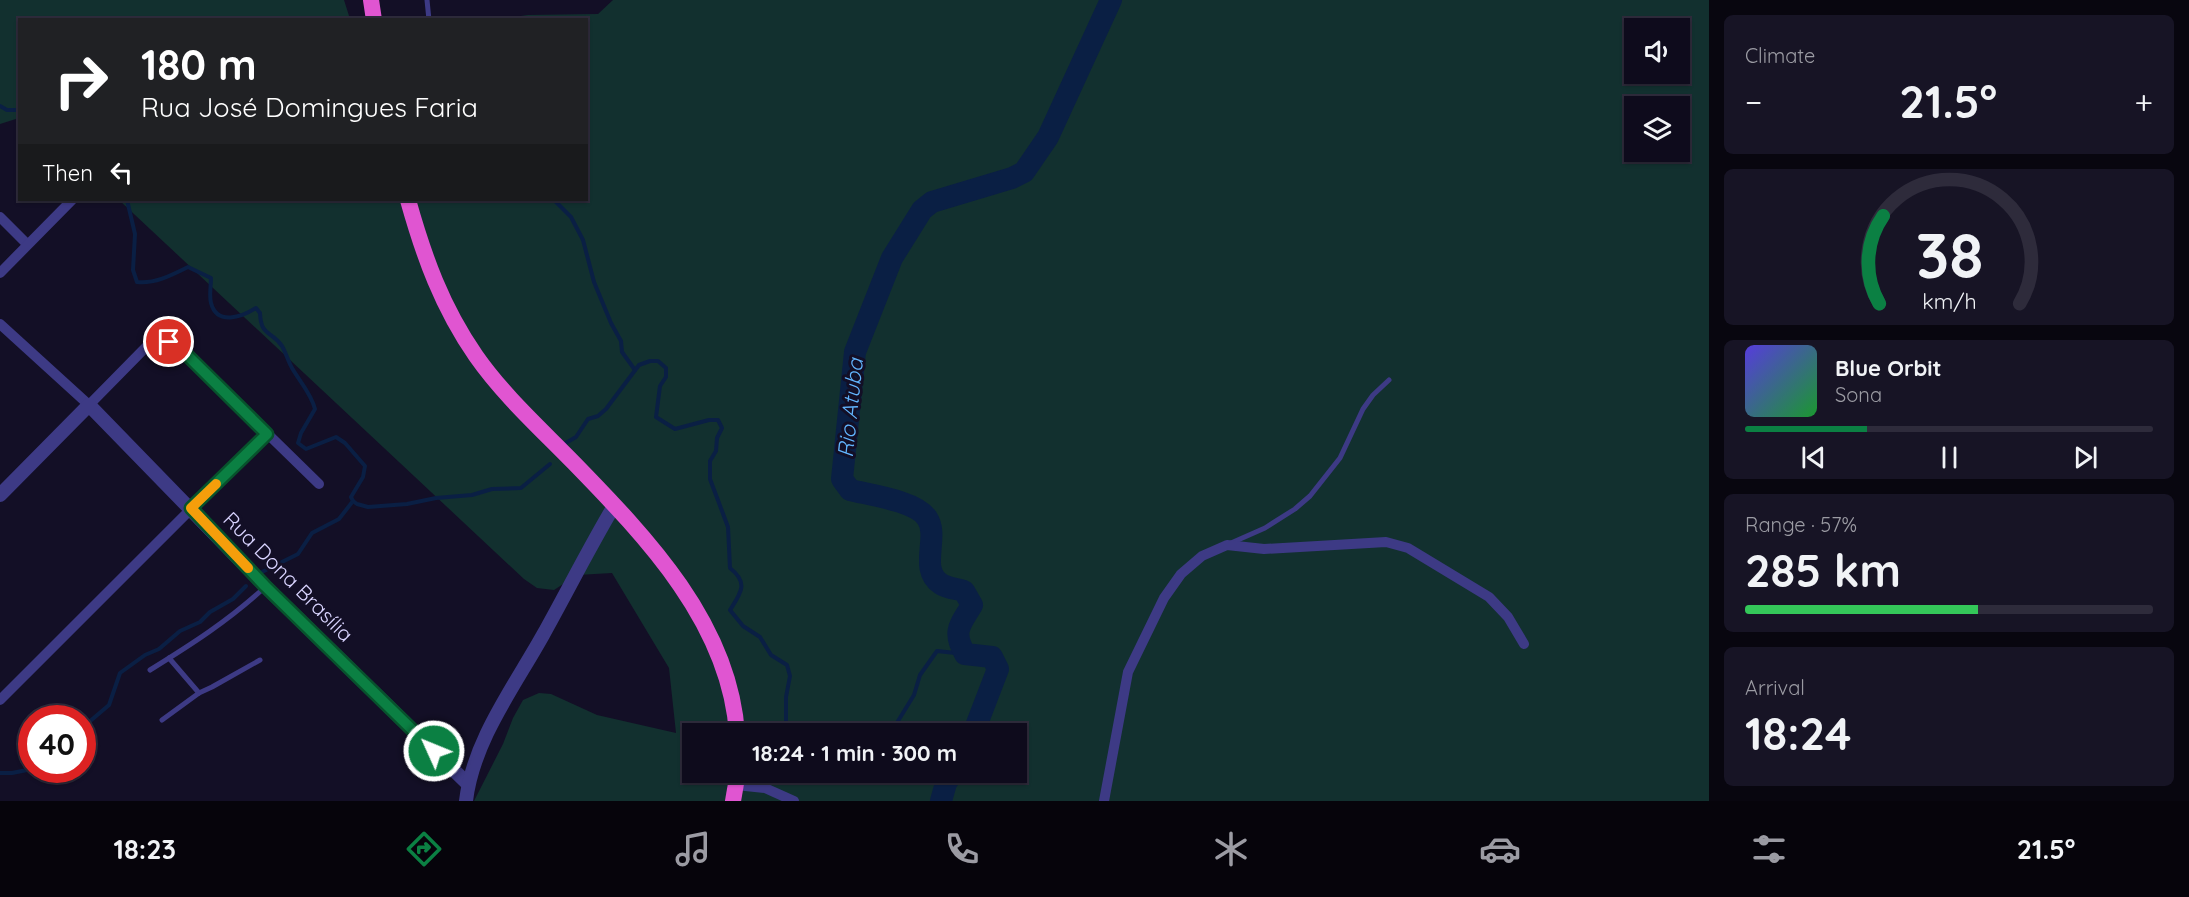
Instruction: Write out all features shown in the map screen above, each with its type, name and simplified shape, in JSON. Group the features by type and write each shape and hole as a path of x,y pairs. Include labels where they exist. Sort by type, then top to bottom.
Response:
{"highway":[{"path":"371,0 374,18"},
{"path":"408,201 423,254 448,313 478,358 527,416 666,562 699,615 718,656 729,686 735,723"}],"street":[{"path":"0,273 71,201"},
{"path":"0,217 27,244"},
{"name":"Rua Dona Brasília","path":"0,324 89,405 265,586 468,784"},
{"path":"0,495 149,344 158,340 169,342 187,355 319,484"},
{"path":"0,700 267,434"},
{"path":"466,801 468,784 487,734 614,506"},
{"path":"1104,801 1128,672 1164,598 1181,574 1202,556 1227,545 1264,549 1386,542 1408,549 1489,597 1508,617 1524,644"},
{"path":"736,786 765,788 794,801"}],"lane":[{"path":"427,0 429,18"},
{"path":"1227,545 1265,528 1295,509 1310,496 1340,458 1363,409 1373,395 1389,380"},
{"path":"150,670 229,619 265,586"},
{"path":"169,658 199,693"},
{"path":"162,720 199,693 260,660"}],"green space":[{"path":"0,0 344,0 350,18 18,18 18,118 0,124"},
{"path":"613,0 1709,0 1709,801 474,801 523,700 539,693 551,694 597,715 676,733 669,668 612,573 577,575 554,590 537,588 524,579 120,201 588,201 588,18 506,18 528,15 598,14"}],"waterway":[{"name":"Rio Atuba","path":"977,723 998,669 992,657 965,654 961,646 959,628 972,605 964,591 943,585 934,578 930,562 931,534 927,518 921,512 903,503 850,490 842,479 855,352 892,258 922,210 932,202 1012,178 1024,172 1048,137 1111,0"},
{"path":"0,106 7,110 18,110"},
{"path":"127,201 135,234 133,270 137,282 157,280 188,267 211,278 210,300 219,315 230,318 256,308 260,313 264,330 282,346 315,409 298,443 306,449 336,437 345,443 365,466 363,477 351,497 353,501 339,519 312,533 298,554 258,574"},
{"path":"555,201 571,217 583,240 594,282 621,341 622,352 635,370"},
{"path":"564,444 576,437 588,419 598,416 606,409 639,365 650,361 658,361 666,368 666,377 660,386 656,417 675,429 709,420 718,420 722,428 717,438 716,451 710,461 710,479 728,527 730,568 740,578 741,583 740,593 730,610 743,626 760,637 771,655 787,665 790,676 786,697 786,723"},
{"path":"353,501 368,507 407,504 436,498 472,495 492,489 521,488 550,464"},
{"path":"96,716 109,705 120,673 145,655 159,649 180,631 200,622 210,612 233,599 246,586"},
{"path":"897,723 914,695 920,675 937,651 965,654"},
{"path":"0,773 18,772"},
{"name":"Rio Atuba","path":"941,801 946,783"}],"slow traffic":[{"path":"216,484 191,508 248,568"}],"route":[{"path":"169,342 187,355 267,434 191,508 265,586 434,751"}]}
